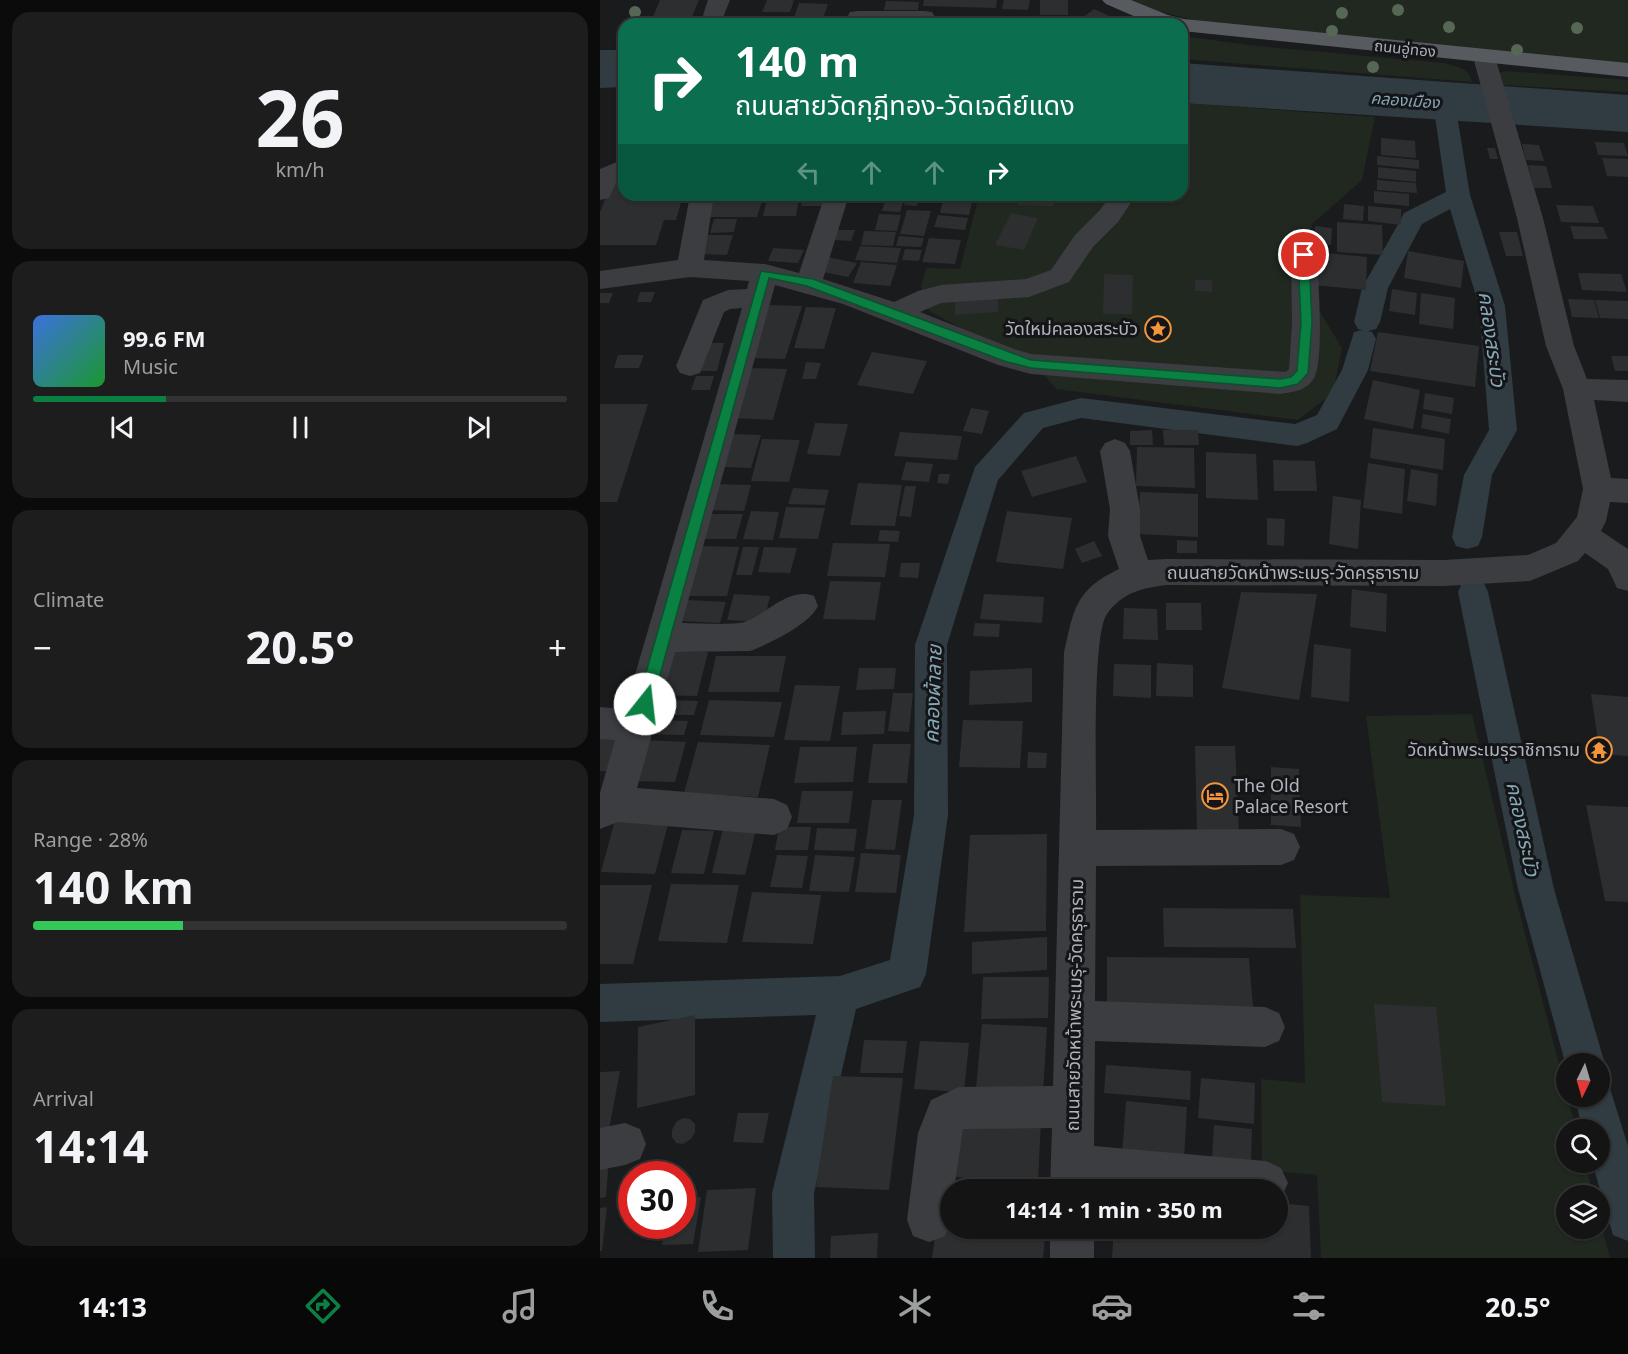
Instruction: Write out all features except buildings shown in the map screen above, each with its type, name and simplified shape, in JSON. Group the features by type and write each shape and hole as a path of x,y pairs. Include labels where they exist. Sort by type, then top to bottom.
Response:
{"main road":[{"name":"ถนนอู่ทอง","path":"1113,0 1156,18"},
{"name":"ถนนอู่ทอง","path":"1188,25 1487,65 1628,70"}],"street":[{"path":"860,14 924,17"},
{"name":"ถนนสายวัดหน้าพระเมรุ-วัดครุธาราม","path":"1073,1178 1081,653 1090,610 1110,588 1137,575 1167,572 1444,573 1530,568 1567,552 1613,490 1560,346 1511,149 1487,65"},
{"path":"600,192 606,176 618,168"},
{"path":"690,268 701,201"},
{"path":"809,282 835,201"},
{"path":"893,314 941,294 1029,288 1060,276 1084,241 1109,216 1120,201"},
{"path":"690,366 713,307 717,303 762,286 809,282 1031,364 1280,383 1294,381 1303,373 1306,323 1304,255"},
{"path":"600,280 690,268 762,286"},
{"path":"762,286 664,638 638,726 608,808 774,817"},
{"path":"1577,389 1628,390"},
{"path":"1115,451 1125,509 1124,536 1137,575"},
{"path":"1581,533 1619,560 1628,578"},
{"path":"664,638 750,637 801,606"},
{"path":"600,723 638,726"},
{"path":"1077,848 1281,847"},
{"path":"1074,1020 1264,1027"},
{"path":"929,1220 939,1133 946,1115 959,1108 1073,1107"},
{"path":"1073,1178 1112,1179"},
{"path":"1072,1239 1072,1258"}],"shaded area":[{"path":"1130,0 1628,0 1628,64 1213,25 1155,10"},
{"path":"1188,37 1257,46 1443,63 1465,71 1471,77 1472,82 1188,59"},
{"path":"1506,71 1628,80 1628,92 1502,85 1499,73"},
{"path":"1188,103 1375,117 1362,180 1312,224 1307,257 1313,300 1342,348 1333,393 1298,420 1056,389 1040,370 929,311 921,287 926,268 960,269 977,201 1188,201"},
{"path":"1472,714 1515,895 1556,1053 1556,1107 1570,1107 1573,1119 1556,1119 1556,1173 1588,1173 1590,1185 1556,1185 1556,1239 1605,1239 1610,1258 1321,1258 1317,1175 1262,1170 1261,1079 1305,1083 1300,895 1390,898 1366,716"}],"water":[{"path":"600,50 618,50 618,87 600,88"},
{"name":"คลองเมือง","path":"1188,63 1628,95 1628,132 1188,103"}],"waterway":[{"name":"คลองสระบัว","path":"1444,103 1458,195"},
{"name":"คลองผ้าลาย","path":"1367,322 1375,288 1413,219 1458,195"},
{"name":"คลองสระบัว","path":"1458,195 1492,306 1503,430 1478,475 1467,537"},
{"name":"คลองผ้าลาย","path":"840,995 907,974 931,815 931,645 985,475 1034,420 1081,408 1297,435 1327,422 1355,370 1363,339"},
{"name":"คลองสระบัว","path":"1473,592 1536,889 1582,1053"},
{"path":"600,1003 840,995"},
{"name":"คลองผ้าลาย","path":"794,1258 793,1193 840,995"},
{"name":"คลองสระบัว","path":"1597,1107 1628,1220"}],"place":[{"name":"วัดใหม่คลองสระบัว","path":"1158,329"},
{"name":"วัดหน้าพระเมรุราชิการาม","path":"1599,750"},
{"name":"The Old Palace Resort","path":"1215,796"}],"route":[{"path":"645,704 765,273 809,282 1008,358 1031,364 1280,383 1294,381 1303,373 1306,323 1304,255"}]}
